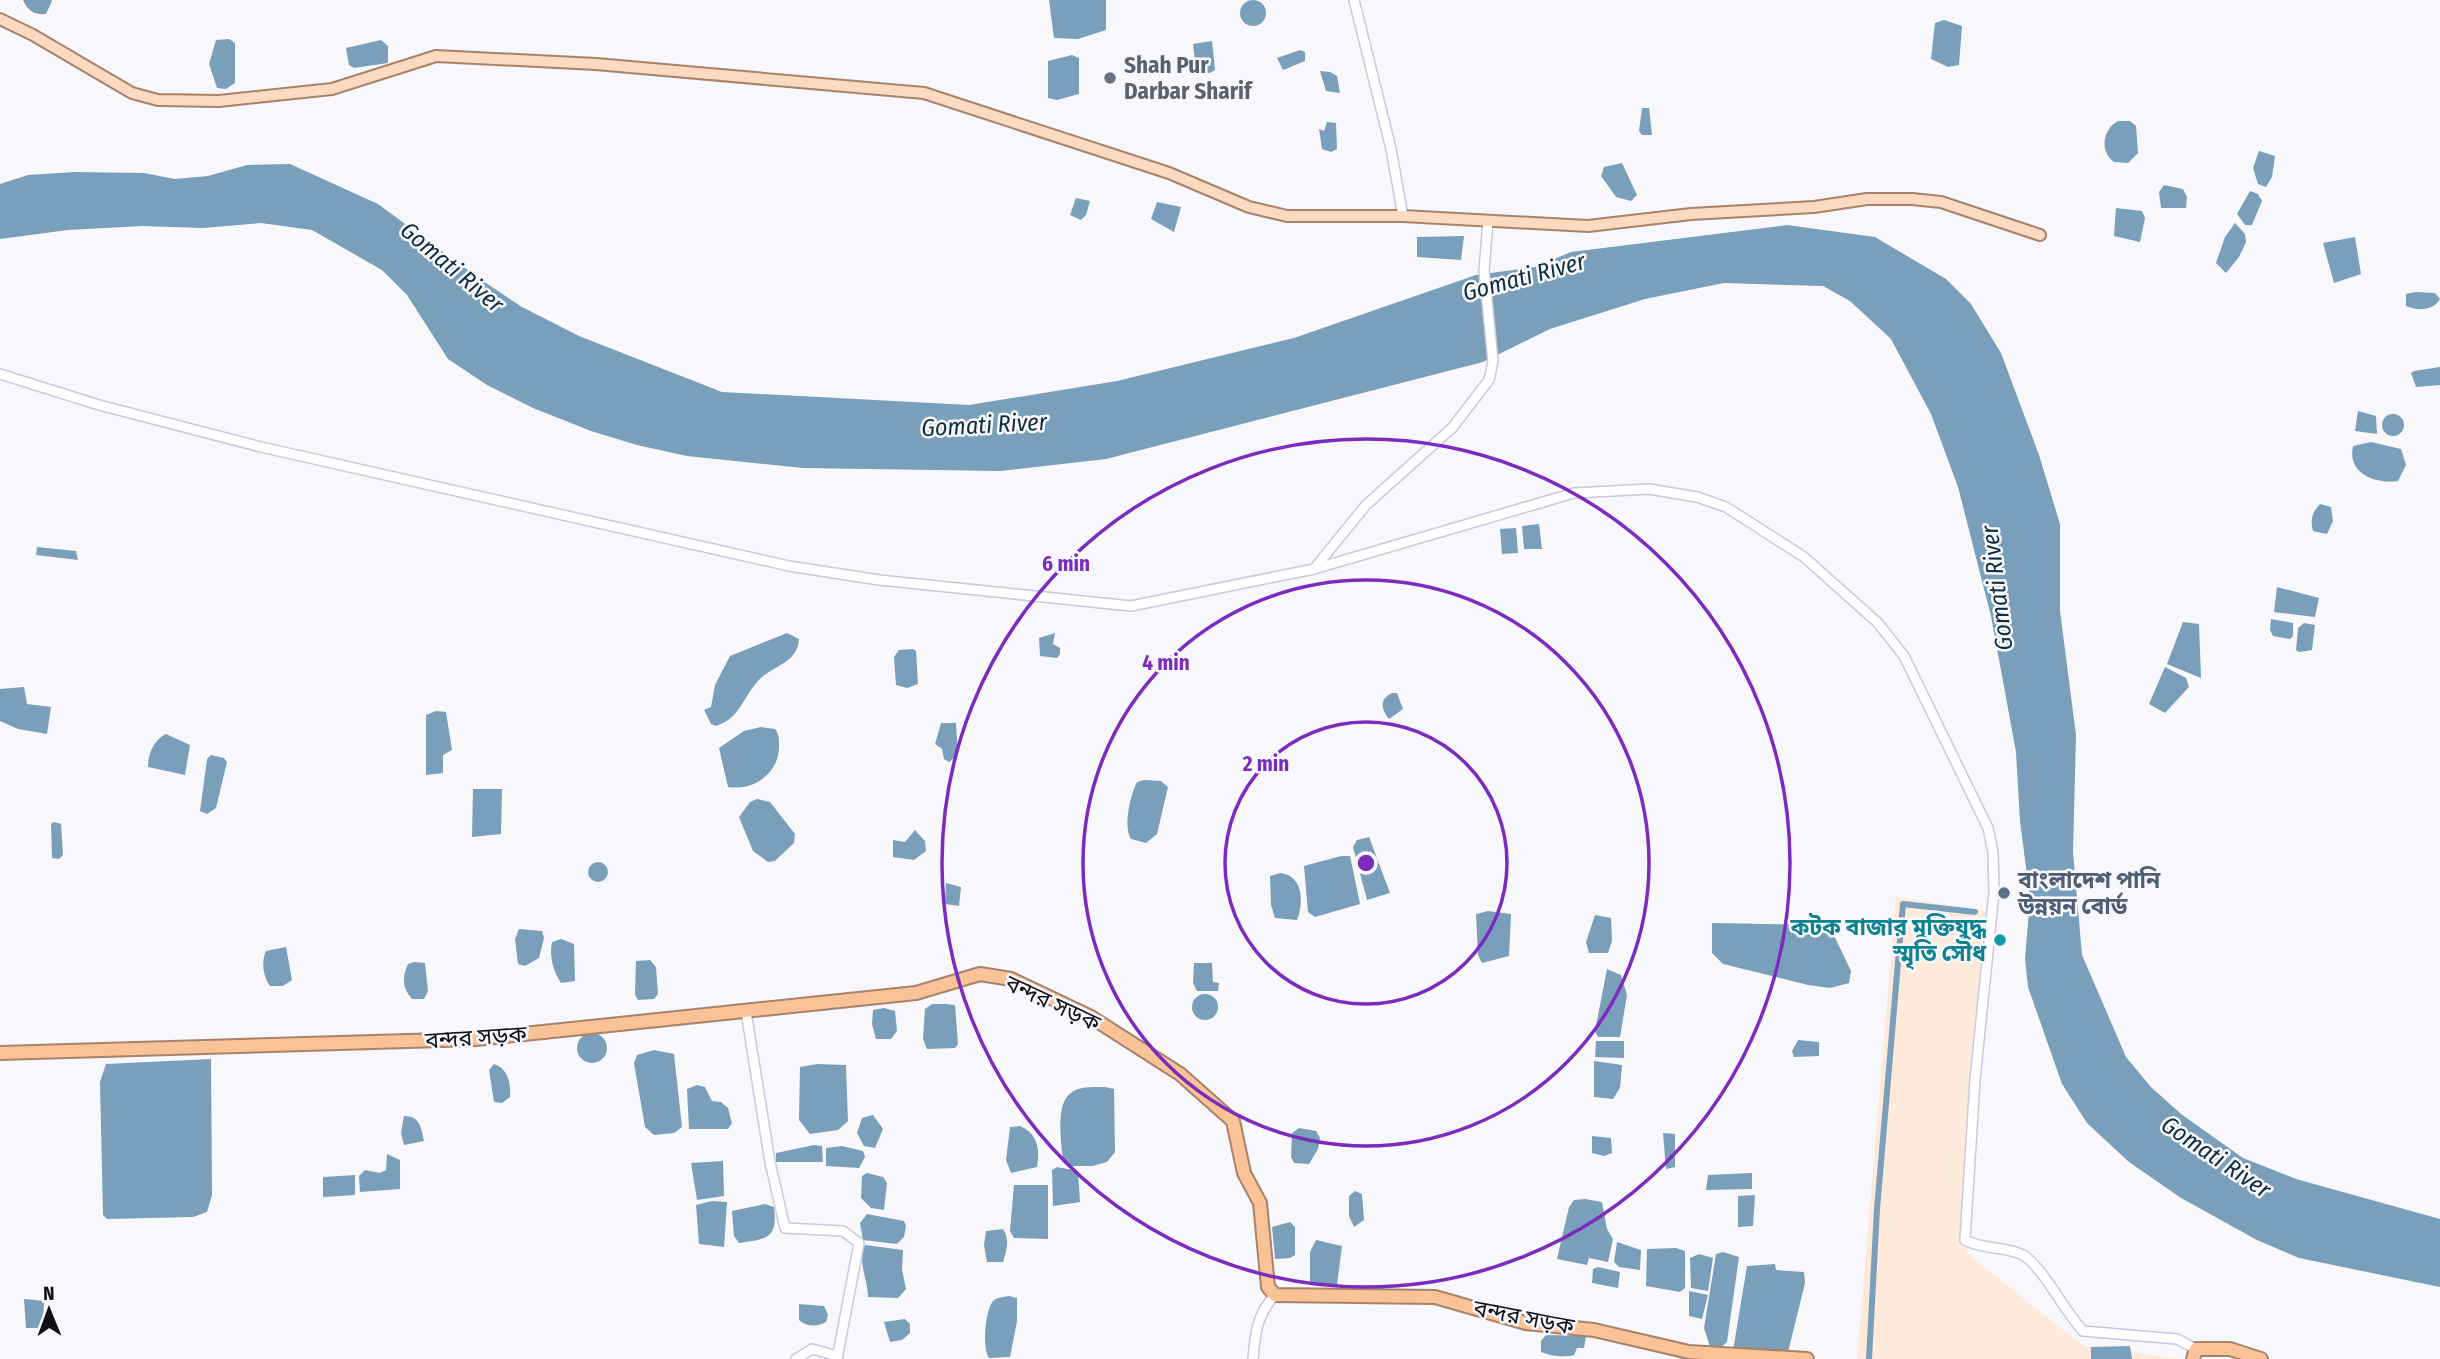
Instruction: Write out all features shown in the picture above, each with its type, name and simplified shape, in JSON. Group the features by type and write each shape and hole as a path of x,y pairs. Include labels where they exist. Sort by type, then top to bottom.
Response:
{"highway":[{"name":"বন্দর সড়ক","path":"0,1053 476,1039 916,993 981,974 1012,979 1091,1017 1180,1074 1233,1121 1244,1173 1260,1203 1268,1287 1275,1295 1435,1297 1526,1323 1594,1330 1689,1352 1807,1359"},
{"path":"2194,1354 2230,1349 2261,1359"}],"main road":[{"path":"0,19 33,34 132,93 158,100 219,101 332,89 425,58 450,55 596,64 906,90 942,98 1169,173 1249,207 1287,216 1403,216 1588,226 1691,214 1814,207 1867,199 1912,199 1941,202 2040,235"}],"street":[{"path":"1354,0 1391,149 1403,216"},
{"path":"1314,569 1366,505 1452,428 1489,380 1493,361 1484,271 1488,222"},
{"path":"0,374 99,405 274,450 789,566 879,580 1131,606 1314,569 1574,493 1649,489 1685,494 1726,507 1804,557 1878,623 1904,656 1988,828 1993,852 1994,892 1975,1080 1965,1240 2022,1254 2035,1266 2068,1315 2083,1331 2176,1339 2194,1354"},
{"path":"746,1012 770,1162 785,1228 843,1231 859,1244 838,1357 812,1349 796,1359"},
{"path":"1252,1359 1256,1326 1266,1305 1275,1295"}],"shaded area":[{"path":"1896,897 1993,912 1966,1253 2084,1346 2180,1359 1857,1359"}],"water":[{"path":"23,0 52,1 46,14 42,14 32,12"},
{"path":"1049,0 1106,0 1106,30 1078,39 1054,38"},
{"path":"1253,0 1262,4 1266,13 1262,22 1253,26 1244,22 1240,13 1244,4"},
{"path":"1944,20 1962,26 1959,65 1948,67 1931,59 1935,23"},
{"path":"229,39 235,43 235,83 226,89 217,88 209,64 216,40"},
{"path":"381,40 388,46 388,63 354,68 349,65 346,48"},
{"path":"1212,41 1215,70 1210,73 1196,71 1193,44"},
{"path":"1300,50 1305,52 1305,61 1283,70 1277,58"},
{"path":"1072,55 1079,58 1079,94 1057,100 1048,98 1048,61"},
{"path":"1320,71 1337,76 1340,93 1326,91"},
{"path":"1642,108 1649,108 1652,135 1642,135 1639,131"},
{"path":"2118,121 2130,121 2136,126 2138,153 2128,163 2114,162 2106,152 2106,135"},
{"path":"1327,122 1336,123 1337,149 1331,152 1322,149 1319,129 1324,131"},
{"path":"2259,151 2275,156 2272,177 2266,187 2258,184 2253,168"},
{"path":"1622,163 1637,195 1631,201 1616,197 1601,176 1604,167"},
{"name":"Gomati River","path":"290,164 378,204 522,307 579,336 722,392 969,405 1117,381 1294,338 1476,275 1535,267 1571,252 1787,225 1875,237 1946,279 1971,304 2001,353 2039,455 2060,524 2060,611 2076,735 2073,852 2082,955 2126,1057 2151,1087 2181,1114 2243,1158 2296,1179 2440,1219 2440,1287 2299,1258 2257,1240 2181,1198 2129,1162 2087,1123 2062,1084 2028,987 2025,959 2030,898 2020,821 2016,752 1991,616 1958,487 1931,414 1891,339 1850,301 1823,286 1724,283 1645,299 1550,329 1483,362 1106,459 1000,471 803,468 687,456 637,445 591,431 533,408 487,385 448,359 407,295 382,270 312,230 261,223 203,228 142,226 68,230 0,239 0,184 28,175 75,172 144,173 175,179 208,176 247,165"},
{"path":"2164,185 2183,189 2187,197 2186,208 2161,208 2159,192"},
{"path":"2250,191 2258,194 2262,201 2252,225 2245,225 2237,214"},
{"path":"1076,198 1090,201 1086,215 1081,220 1070,215"},
{"path":"1157,202 1181,207 1174,232 1151,219"},
{"path":"2116,208 2142,211 2145,218 2140,242 2114,236"},
{"path":"2235,223 2245,234 2246,242 2239,257 2226,273 2216,263 2225,237"},
{"path":"1464,236 1461,260 1417,257 1417,237"},
{"path":"2355,237 2361,274 2334,283 2323,243"},
{"path":"2435,293 2440,299 2425,309 2406,306 2406,294"},
{"path":"2440,367 2440,385 2416,387 2411,373"},
{"path":"2358,411 2376,416 2377,434 2355,431"},
{"path":"2393,414 2401,417 2404,425 2401,433 2393,436 2385,433 2382,425 2385,417"},
{"path":"2371,442 2401,449 2406,465 2398,481 2372,479 2354,464 2353,446"},
{"path":"2320,504 2331,507 2333,521 2327,534 2313,531 2312,516"},
{"path":"1539,524 1542,549 1524,549 1522,526"},
{"path":"1516,528 1518,553 1502,554 1500,529"},
{"path":"37,547 76,551 78,560 36,555"},
{"path":"2277,587 2319,598 2315,617 2274,612"},
{"path":"2271,619 2293,623 2293,636 2290,639 2273,636 2270,630"},
{"path":"2183,622 2199,624 2201,678 2167,664"},
{"path":"2304,623 2315,625 2312,650 2299,652 2296,650 2298,628"},
{"path":"787,633 799,639 794,654 757,682 730,718 716,726 711,724 704,710 711,707 715,685 730,656"},
{"path":"1055,633 1053,644 1060,648 1060,654 1057,658 1040,656 1039,638"},
{"path":"899,650 916,651 918,684 907,688 896,685 894,657"},
{"path":"2165,667 2186,678 2189,687 2165,713 2149,704"},
{"path":"24,687 27,704 51,707 47,734 18,729 0,721 0,689"},
{"path":"1392,693 1397,693 1403,709 1389,719 1384,712 1383,701"},
{"path":"436,711 446,712 452,750 443,755 443,773 426,775 426,715"},
{"path":"941,723 956,723 958,755 949,762 944,759 942,749 935,744"},
{"path":"761,727 775,729 778,734 775,764 764,778 756,783 728,787 719,748 744,731"},
{"path":"166,734 190,745 185,775 148,767 152,748"},
{"path":"211,755 224,758 227,762 216,808 207,814 200,811 207,759"},
{"path":"1161,781 1168,787 1157,834 1146,843 1131,839 1128,827 1128,811 1134,788 1137,782"},
{"path":"473,789 502,789 501,834 472,837"},
{"path":"757,799 770,802 795,834 794,843 775,861 768,862 753,851 739,817 750,802"},
{"path":"51,824 61,824 63,855 59,859 52,858"},
{"path":"915,830 925,841 926,851 914,860 893,857 893,840 905,842"},
{"path":"1369,837 1390,893 1367,900 1353,847 1357,840"},
{"path":"1350,856 1360,904 1315,917 1308,912 1304,866"},
{"path":"598,862 605,865 608,872 605,879 598,882 591,879 588,872 591,865"},
{"path":"1280,873 1293,879 1300,890 1301,905 1297,920 1275,918 1271,905 1270,876"},
{"path":"946,883 961,887 959,906 945,904"},
{"path":"1488,911 1511,914 1509,956 1482,963 1478,955 1476,914"},
{"path":"1595,915 1611,918 1612,941 1608,953 1589,953 1586,942"},
{"path":"1712,923 1829,925 1851,971 1849,983 1830,988 1808,985 1723,964 1712,953"},
{"path":"519,929 542,931 544,938 539,958 525,966 518,964 515,939"},
{"path":"561,939 574,944 575,981 561,983 554,968 551,958 552,942"},
{"path":"286,947 292,980 283,986 270,986 264,969 266,951"},
{"path":"650,960 656,967 658,994 654,999 638,1000 635,995 636,961"},
{"path":"425,963 428,991 424,999 412,999 405,987 406,969 408,964"},
{"path":"1194,963 1212,963 1213,982 1219,983 1218,991 1197,991 1193,983"},
{"path":"1607,969 1621,975 1627,995 1620,1037 1598,1037 1595,1031"},
{"path":"1205,994 1214,998 1218,1007 1214,1016 1205,1020 1196,1016 1192,1007 1196,998"},
{"path":"932,1004 955,1005 958,1044 955,1048 927,1049 923,1039 925,1009"},
{"path":"884,1008 895,1011 897,1031 891,1039 876,1039 872,1024 873,1010"},
{"path":"592,1033 598,1034 606,1042 606,1054 598,1062 592,1063 586,1062 578,1054 577,1048 578,1042 586,1034"},
{"path":"1798,1040 1819,1042 1819,1056 1794,1057 1792,1051"},
{"path":"1596,1041 1624,1041 1624,1058 1595,1057"},
{"path":"654,1050 674,1054 682,1127 674,1133 654,1135 645,1127 634,1063 637,1055"},
{"path":"211,1059 212,1195 207,1212 193,1217 107,1219 103,1215 100,1082 106,1064"},
{"path":"1594,1061 1622,1065 1620,1088 1613,1099 1594,1097"},
{"path":"494,1064 503,1069 509,1082 510,1097 502,1103 494,1102 489,1070"},
{"path":"817,1064 846,1065 848,1121 838,1130 810,1134 799,1120 800,1067"},
{"path":"697,1085 705,1087 712,1101 721,1102 728,1108 732,1123 728,1129 689,1129 687,1089"},
{"path":"1105,1087 1114,1089 1115,1152 1107,1162 1092,1166 1070,1166 1063,1162 1060,1124 1066,1097 1076,1090"},
{"path":"873,1115 883,1129 875,1148 864,1146 857,1133 862,1118"},
{"path":"404,1116 417,1120 424,1141 404,1145 401,1133"},
{"path":"1020,1126 1034,1138 1038,1154 1037,1167 1011,1173 1006,1160 1010,1127"},
{"path":"1299,1128 1316,1131 1320,1138 1318,1149 1309,1164 1294,1163 1291,1157 1292,1133"},
{"path":"1663,1133 1675,1134 1675,1167 1666,1169"},
{"path":"1592,1136 1611,1138 1612,1153 1604,1156 1592,1153"},
{"path":"814,1145 822,1146 823,1162 776,1162 776,1153"},
{"path":"842,1146 863,1151 865,1157 859,1168 826,1166 826,1148"},
{"path":"387,1154 400,1160 400,1189 360,1192 359,1176 365,1170 380,1173 386,1170"},
{"path":"723,1161 724,1196 697,1200 691,1163"},
{"path":"1057,1167 1078,1171 1080,1202 1053,1206 1052,1170"},
{"path":"867,1173 883,1177 887,1183 884,1210 871,1208 861,1198 862,1176"},
{"path":"1752,1173 1752,1189 1706,1190 1708,1175"},
{"path":"355,1175 355,1195 323,1197 323,1177"},
{"path":"1014,1185 1048,1185 1048,1239 1014,1238 1010,1231"},
{"path":"1355,1191 1362,1194 1364,1220 1354,1227 1349,1216 1349,1196"},
{"path":"1755,1195 1753,1226 1738,1227 1738,1196"},
{"path":"1574,1200 1602,1202 1607,1229 1613,1239 1608,1262 1589,1258 1587,1265 1557,1259 1569,1207"},
{"path":"712,1201 727,1202 724,1247 699,1244 696,1205"},
{"path":"765,1204 774,1207 772,1231 763,1238 739,1243 734,1236 732,1211"},
{"path":"867,1214 904,1221 904,1237 897,1244 863,1240 860,1223"},
{"path":"1290,1222 1295,1227 1295,1255 1275,1259 1272,1227"},
{"path":"1003,1229 1007,1249 1003,1262 987,1262 984,1245 986,1231"},
{"path":"1316,1240 1342,1246 1337,1285 1310,1282 1310,1252"},
{"path":"1617,1242 1641,1250 1640,1270 1619,1267 1614,1262"},
{"path":"865,1245 903,1250 902,1270 906,1289 898,1298 868,1297 862,1264"},
{"path":"1676,1248 1685,1251 1685,1288 1680,1292 1646,1286 1647,1249"},
{"path":"1723,1252 1739,1257 1727,1342 1719,1349 1710,1347 1704,1328 1716,1254"},
{"path":"1699,1254 1713,1258 1708,1291 1691,1288 1690,1258"},
{"path":"1775,1264 1776,1270 1804,1272 1805,1283 1788,1352 1733,1351 1747,1266"},
{"path":"1598,1267 1620,1272 1618,1288 1592,1283 1593,1269"},
{"path":"1689,1291 1708,1295 1702,1319 1689,1316"},
{"path":"1009,1296 1017,1298 1017,1321 1010,1357 989,1358 985,1338 990,1306 993,1301"},
{"path":"24,1299 44,1301 43,1328 26,1328"},
{"path":"799,1304 824,1306 828,1315 826,1322 812,1326 799,1320"},
{"path":"905,1319 910,1324 910,1333 902,1340 890,1342 884,1322"},
{"path":"1546,1335 1586,1336 1584,1348 1577,1348 1574,1355 1570,1356 1541,1352 1541,1341"},
{"path":"2130,1346 2132,1359 2091,1359 2091,1347"}],"waterway":[{"path":"1869,1359 1877,1209 1903,904 1975,912"}],"place":[{"name":"Shah Pur Darbar Sharif","path":"1110,78"},
{"name":"বাংলাদেশ পানি উন্নয়ন বোর্ড","path":"2004,893"},
{"name":"কটক বাজার মুক্তিযুদ্ধ স্মৃতি সৌধ","path":"2000,940"}]}
